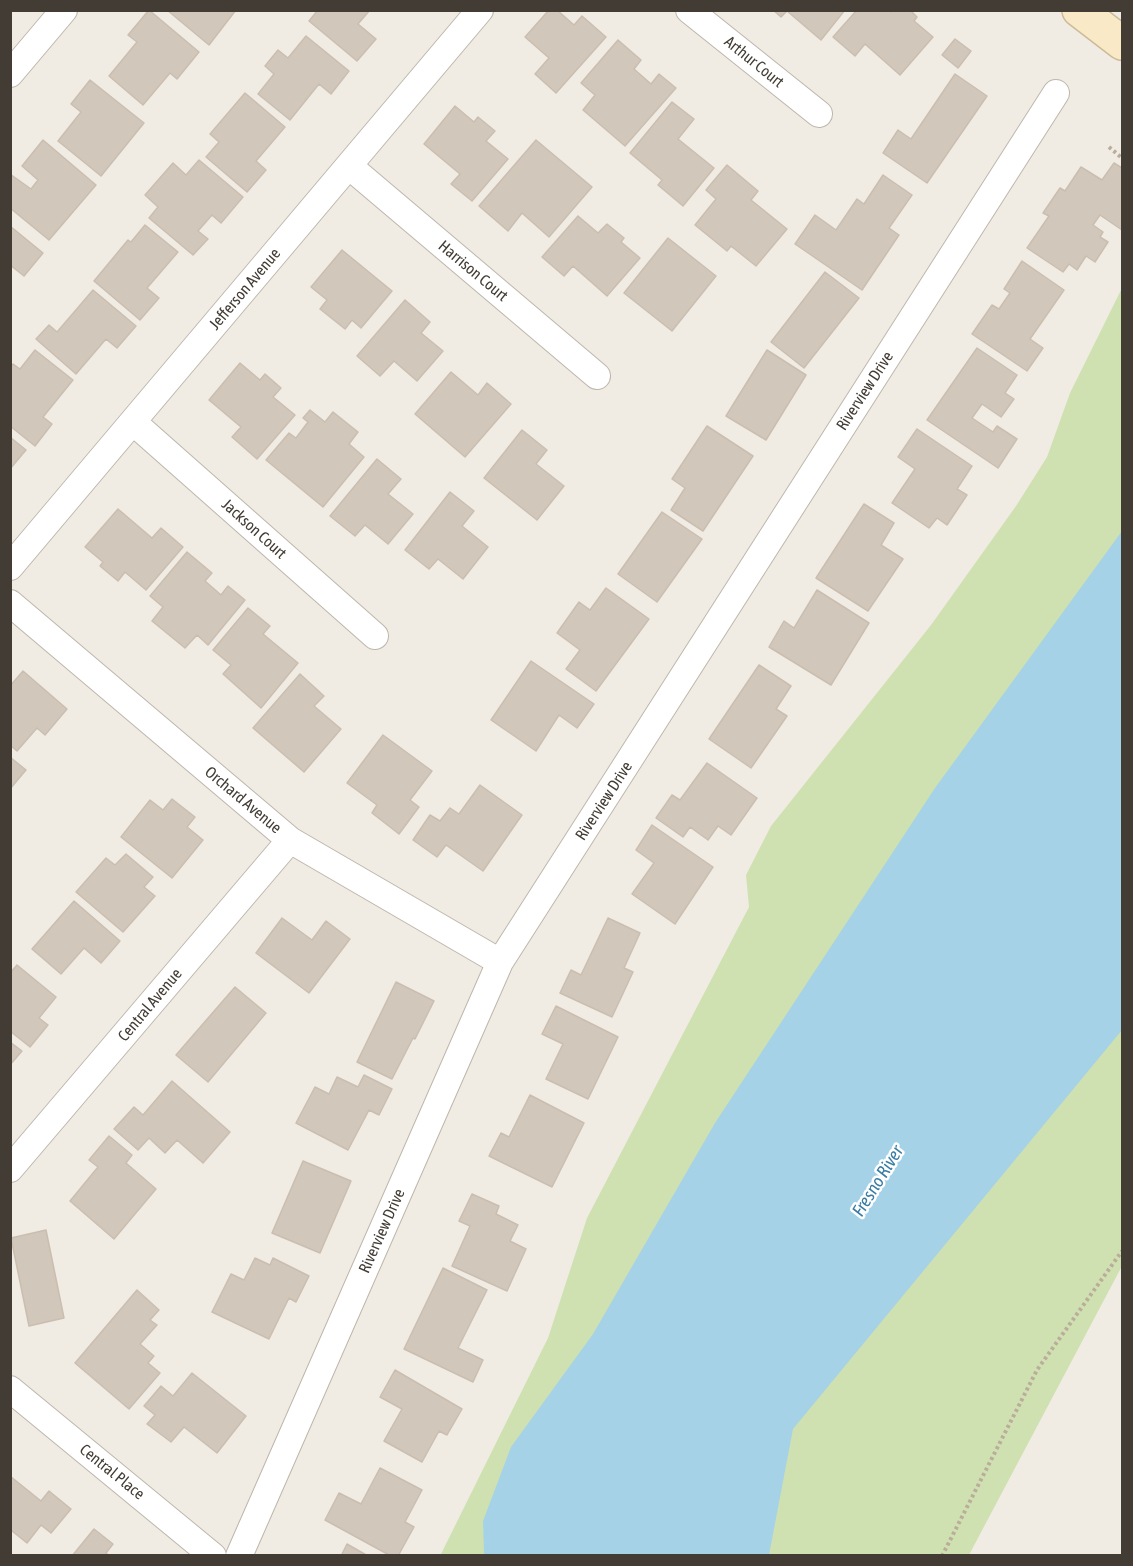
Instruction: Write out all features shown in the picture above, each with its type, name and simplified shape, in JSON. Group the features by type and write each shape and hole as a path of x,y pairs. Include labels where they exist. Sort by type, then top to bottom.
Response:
{"street":[{"path":"10,74 64,10"},
{"name":"Jefferson Avenue","path":"10,567 480,10"},
{"name":"Arthur Court","path":"688,10 819,114"},
{"path":"1079,10 1122,43"},
{"name":"Riverview Drive","path":"239,1556 500,962 1056,93"},
{"name":"Harrison Court","path":"349,166 597,376"},
{"name":"Jackson Court","path":"133,422 375,636"},
{"name":"Orchard Avenue","path":"10,603 290,840 500,962"},
{"name":"Central Avenue","path":"10,1169 290,840"},
{"name":"Central Place","path":"12,1393 213,1556"}],"path":[{"path":"1109,147 1122,158"},
{"path":"942,1556 1037,1370 1122,1251"}],"green space":[{"path":"1122,288 1122,1266 969,1555 440,1556 548,1338 587,1218 749,907 746,875 771,826 931,625 1016,506 1047,457 1070,393"}],"water":[{"name":"Fresno River","path":"1122,531 1122,1030 793,1429 769,1555 484,1555 483,1521 511,1447 593,1334 715,1123 935,788"}],"building":[{"path":"149,10 199,52 177,79 170,73 143,105 109,76 137,42 128,35"},
{"path":"167,10 236,10 209,45"},
{"path":"318,10 370,10 358,24 376,39 357,61 309,21"},
{"path":"549,10 557,10 574,25 582,16 606,37 556,93 535,74 549,58 525,37"},
{"path":"773,10 845,10 821,40 787,11 781,17"},
{"path":"857,10 889,10 891,12 910,10 917,17 914,21 933,37 900,75 865,44 855,56 833,37"},
{"path":"306,36 349,71 331,94 319,84 290,120 258,94 274,74 265,66 278,50 288,58"},
{"path":"955,39 971,51 958,68 942,55"},
{"path":"618,40 641,60 634,69 651,84 659,74 676,88 625,146 583,110 595,95 581,83"},
{"path":"955,74 987,96 927,183 883,153 898,130 911,139"},
{"path":"90,80 144,123 101,176 58,141 81,112 71,104"},
{"path":"245,93 285,127 256,161 266,170 247,192 206,157 219,142 210,134"},
{"path":"672,102 694,119 678,139 714,168 683,206 658,185 662,180 630,153"},
{"path":"455,106 474,122 478,117 495,131 486,141 508,159 472,201 451,184 460,174 424,144"},
{"path":"43,140 96,185 49,240 10,208 10,174 31,189 38,180 22,166"},
{"path":"536,140 592,187 549,237 522,213 508,231 479,206"},
{"path":"199,160 243,197 221,223 212,215 198,231 208,239 193,255 149,218 158,207 145,195 173,163 186,175"},
{"path":"1114,163 1122,168 1122,230 1100,215 1093,225 1103,232 1100,237 1108,242 1095,262 1086,256 1077,270 1069,264 1063,272 1027,248 1049,216 1043,213 1060,188 1065,191 1081,167 1102,180"},
{"path":"727,165 758,191 751,200 787,229 756,266 731,246 727,251 695,225 716,199 706,190"},
{"path":"883,175 912,195 889,228 899,235 862,290 795,244 815,215 836,230 857,199 864,204"},
{"path":"578,216 598,233 607,224 624,238 621,242 640,258 607,296 573,266 564,276 542,257"},
{"path":"145,225 178,252 147,288 159,298 140,320 94,281 128,240 131,242"},
{"path":"10,226 43,253 24,276 10,265"},
{"path":"668,238 716,276 672,331 624,293"},
{"path":"342,250 392,291 361,328 352,320 345,329 320,309 327,300 311,287"},
{"path":"1022,261 1064,290 1030,339 1043,348 1027,371 972,334 992,305 999,309 1010,293 1004,289"},
{"path":"825,272 859,298 804,368 771,342"},
{"path":"93,290 136,326 117,348 106,339 76,374 36,339 49,325 57,332"},
{"path":"405,300 430,322 421,333 443,351 417,381 394,361 380,376 357,356"},
{"path":"977,348 1017,375 1005,393 1014,399 1001,417 982,404 972,418 993,432 997,426 1017,439 998,468 927,420"},
{"path":"35,350 73,380 43,417 52,424 35,446 10,426 10,368 13,364 20,369"},
{"path":"767,350 806,375 766,440 726,416"},
{"path":"240,363 260,380 265,374 281,388 273,397 295,415 257,459 232,437 241,427 209,400"},
{"path":"451,372 478,395 487,383 511,404 465,457 415,414"},
{"path":"310,410 325,422 333,412 358,432 349,444 364,457 323,507 266,460 289,433 296,438 308,422 303,418"},
{"path":"707,426 753,456 703,531 671,510 685,488 672,479"},
{"path":"917,429 972,466 957,489 967,495 947,525 937,518 929,528 892,503 915,469 898,457"},
{"path":"522,430 547,450 536,464 564,486 537,520 484,478"},
{"path":"10,437 26,450 10,469"},
{"path":"377,459 401,479 388,494 413,514 388,544 365,525 355,536 330,516"},
{"path":"450,492 474,511 462,526 488,547 463,579 438,559 429,569 405,550"},
{"path":"864,504 894,523 881,545 903,559 868,611 816,578"},
{"path":"118,509 152,538 161,528 183,547 146,590 125,572 118,581 100,566 103,562 85,547"},
{"path":"662,512 702,539 657,602 618,574"},
{"path":"187,552 212,573 205,581 221,595 228,586 245,600 208,645 197,635 185,648 152,621 163,607 150,596"},
{"path":"606,588 649,619 596,691 566,669 580,650 557,633 579,602 590,610"},
{"path":"817,590 869,623 831,685 769,647 784,621 794,628"},
{"path":"248,608 270,626 263,634 298,663 261,708 223,674 231,665 213,650"},
{"path":"531,661 594,704 577,728 559,715 536,751 491,720"},
{"path":"759,665 791,686 776,709 787,716 751,768 709,739"},
{"path":"23,671 67,709 45,735 37,728 17,751 10,745 10,686"},
{"path":"300,674 324,696 314,706 341,729 304,772 253,728"},
{"path":"383,735 432,771 410,800 419,807 399,834 372,813 377,805 347,783"},
{"path":"10,757 26,770 10,789"},
{"path":"707,763 757,798 731,835 718,826 708,840 690,827 683,837 656,818 672,795 680,800"},
{"path":"480,785 522,815 483,871 446,845 437,857 413,840 430,815 440,821 450,808 459,814"},
{"path":"172,799 195,817 187,827 203,840 172,878 121,837 150,800 163,810"},
{"path":"652,825 713,867 675,924 632,894 654,863 636,850"},
{"path":"126,854 153,877 144,887 155,896 123,932 76,892 106,858 115,865"},
{"path":"74,901 120,941 101,963 84,948 61,974 32,949"},
{"path":"282,918 312,940 326,921 350,939 309,993 256,953"},
{"path":"608,918 640,933 624,968 633,972 612,1017 560,993 571,970 581,975"},
{"path":"17,965 56,997 39,1018 48,1025 30,1047 10,1031 10,973"},
{"path":"396,982 434,1001 392,1079 357,1062"},
{"path":"235,987 266,1013 208,1082 176,1055"},
{"path":"556,1006 618,1037 588,1099 546,1079 563,1044 542,1034"},
{"path":"10,1042 22,1051 10,1065"},
{"path":"364,1075 392,1089 379,1115 369,1110 348,1150 296,1123 315,1087 329,1094 337,1077 358,1087"},
{"path":"172,1081 230,1132 203,1163 177,1140 165,1153 149,1138 138,1150 114,1129 134,1107 143,1115"},
{"path":"530,1095 584,1123 552,1187 489,1156 501,1133 509,1137"},
{"path":"109,1136 132,1155 126,1163 156,1189 114,1239 70,1201 98,1167 89,1160"},
{"path":"303,1161 351,1181 320,1253 272,1233"},
{"path":"472,1194 499,1206 496,1214 518,1225 510,1241 526,1249 507,1291 452,1266 470,1226 459,1221"},
{"path":"46,1230 64,1318 29,1326 11,1238"},
{"path":"255,1258 270,1265 273,1258 309,1276 296,1302 289,1298 269,1339 212,1312 231,1274 244,1280"},
{"path":"443,1268 487,1290 458,1348 483,1360 473,1382 404,1349"},
{"path":"137,1290 159,1310 150,1320 157,1325 140,1344 154,1356 148,1363 160,1373 129,1409 75,1363"},
{"path":"395,1370 462,1409 447,1435 439,1431 422,1462 384,1441 402,1409 380,1397"},
{"path":"192,1373 246,1416 217,1453 184,1427 171,1442 147,1424 155,1415 144,1406 161,1386 173,1396"},
{"path":"380,1468 422,1490 405,1522 414,1527 398,1556 391,1556 325,1520 339,1493 361,1504"},
{"path":"10,1476 41,1501 49,1491 71,1509 51,1533 41,1525 27,1543 12,1531 10,1532"},
{"path":"94,1529 113,1544 106,1553 109,1556 72,1556"},
{"path":"347,1544 368,1556 341,1556"}]}
